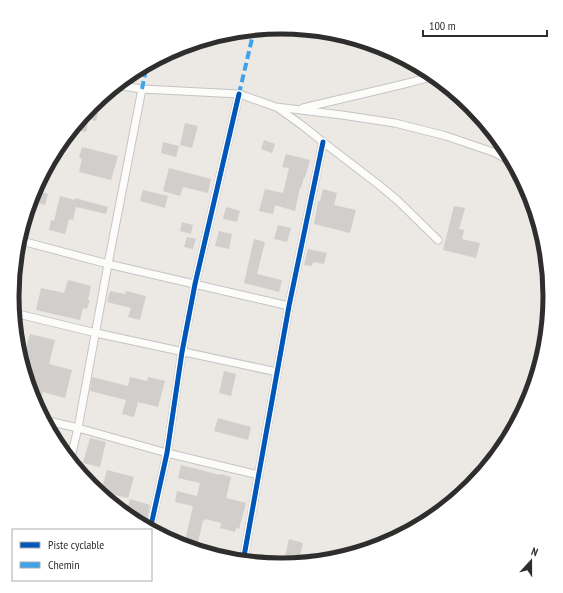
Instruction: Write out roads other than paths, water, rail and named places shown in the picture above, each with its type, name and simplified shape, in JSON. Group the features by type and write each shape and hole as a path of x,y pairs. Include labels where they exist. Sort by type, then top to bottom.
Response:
{"street":[{"path":"297,110 427,78"},
{"path":"124,86 142,89 239,94 276,107 395,123 446,136 486,150 505,159"},
{"path":"72,454 78,428 142,89"},
{"path":"151,525 167,453 182,352 195,284 239,94"},
{"path":"276,107 380,185 438,240"},
{"path":"244,556 289,306 323,142"},
{"path":"25,242 108,264 289,306"},
{"path":"20,314 96,333 277,372"},
{"path":"51,422 167,453 259,475"}]}
